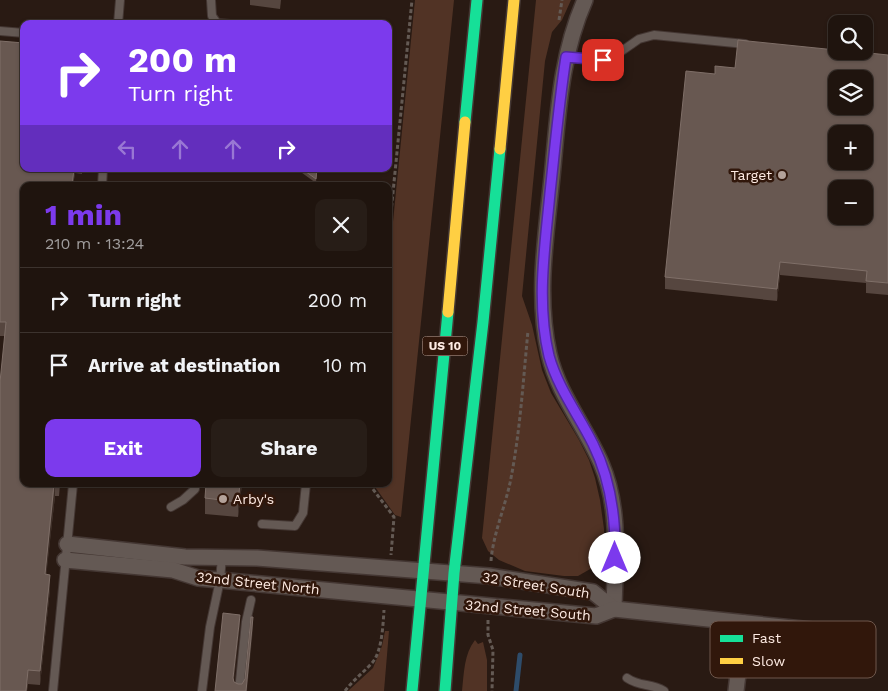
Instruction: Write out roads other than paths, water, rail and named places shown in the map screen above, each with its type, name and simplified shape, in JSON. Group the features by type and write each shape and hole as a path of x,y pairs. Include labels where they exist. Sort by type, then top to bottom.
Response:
{"main road":[{"name":"US 10","path":"412,691 477,0"},
{"name":"US 10","path":"445,691 454,572 483,322 514,0"}],"street":[{"path":"585,0 574,23 560,92 542,301 549,355 556,377 566,399 592,444 602,466 610,492 614,518 614,609"},
{"name":"32nd Street North","path":"67,544 185,556 257,558 454,572"},
{"name":"32nd Street North","path":"65,560 173,570 198,578 452,603"},
{"name":"32 Street South","path":"454,572 593,592 614,609"},
{"name":"32nd Street South","path":"452,603 596,616 614,609 734,621"},
{"path":"736,691 738,678"}],"lane":[{"path":"118,20 120,0"},
{"path":"211,0 212,16 215,20"},
{"path":"0,31 20,33"},
{"path":"566,57 603,60 616,55 640,39 654,35 752,44"},
{"path":"53,691 73,487"},
{"path":"171,507 195,489 195,487"},
{"path":"262,524 294,526 303,513 306,487"},
{"path":"202,691 210,627 220,580 222,557"},
{"path":"239,691 246,622 251,600"},
{"path":"627,678 636,684 657,687 664,691"}],"waterway":[{"path":"516,691 520,655"}],"place":[{"name":"Target","path":"782,175"},
{"name":"Arby's","path":"223,499"}]}
